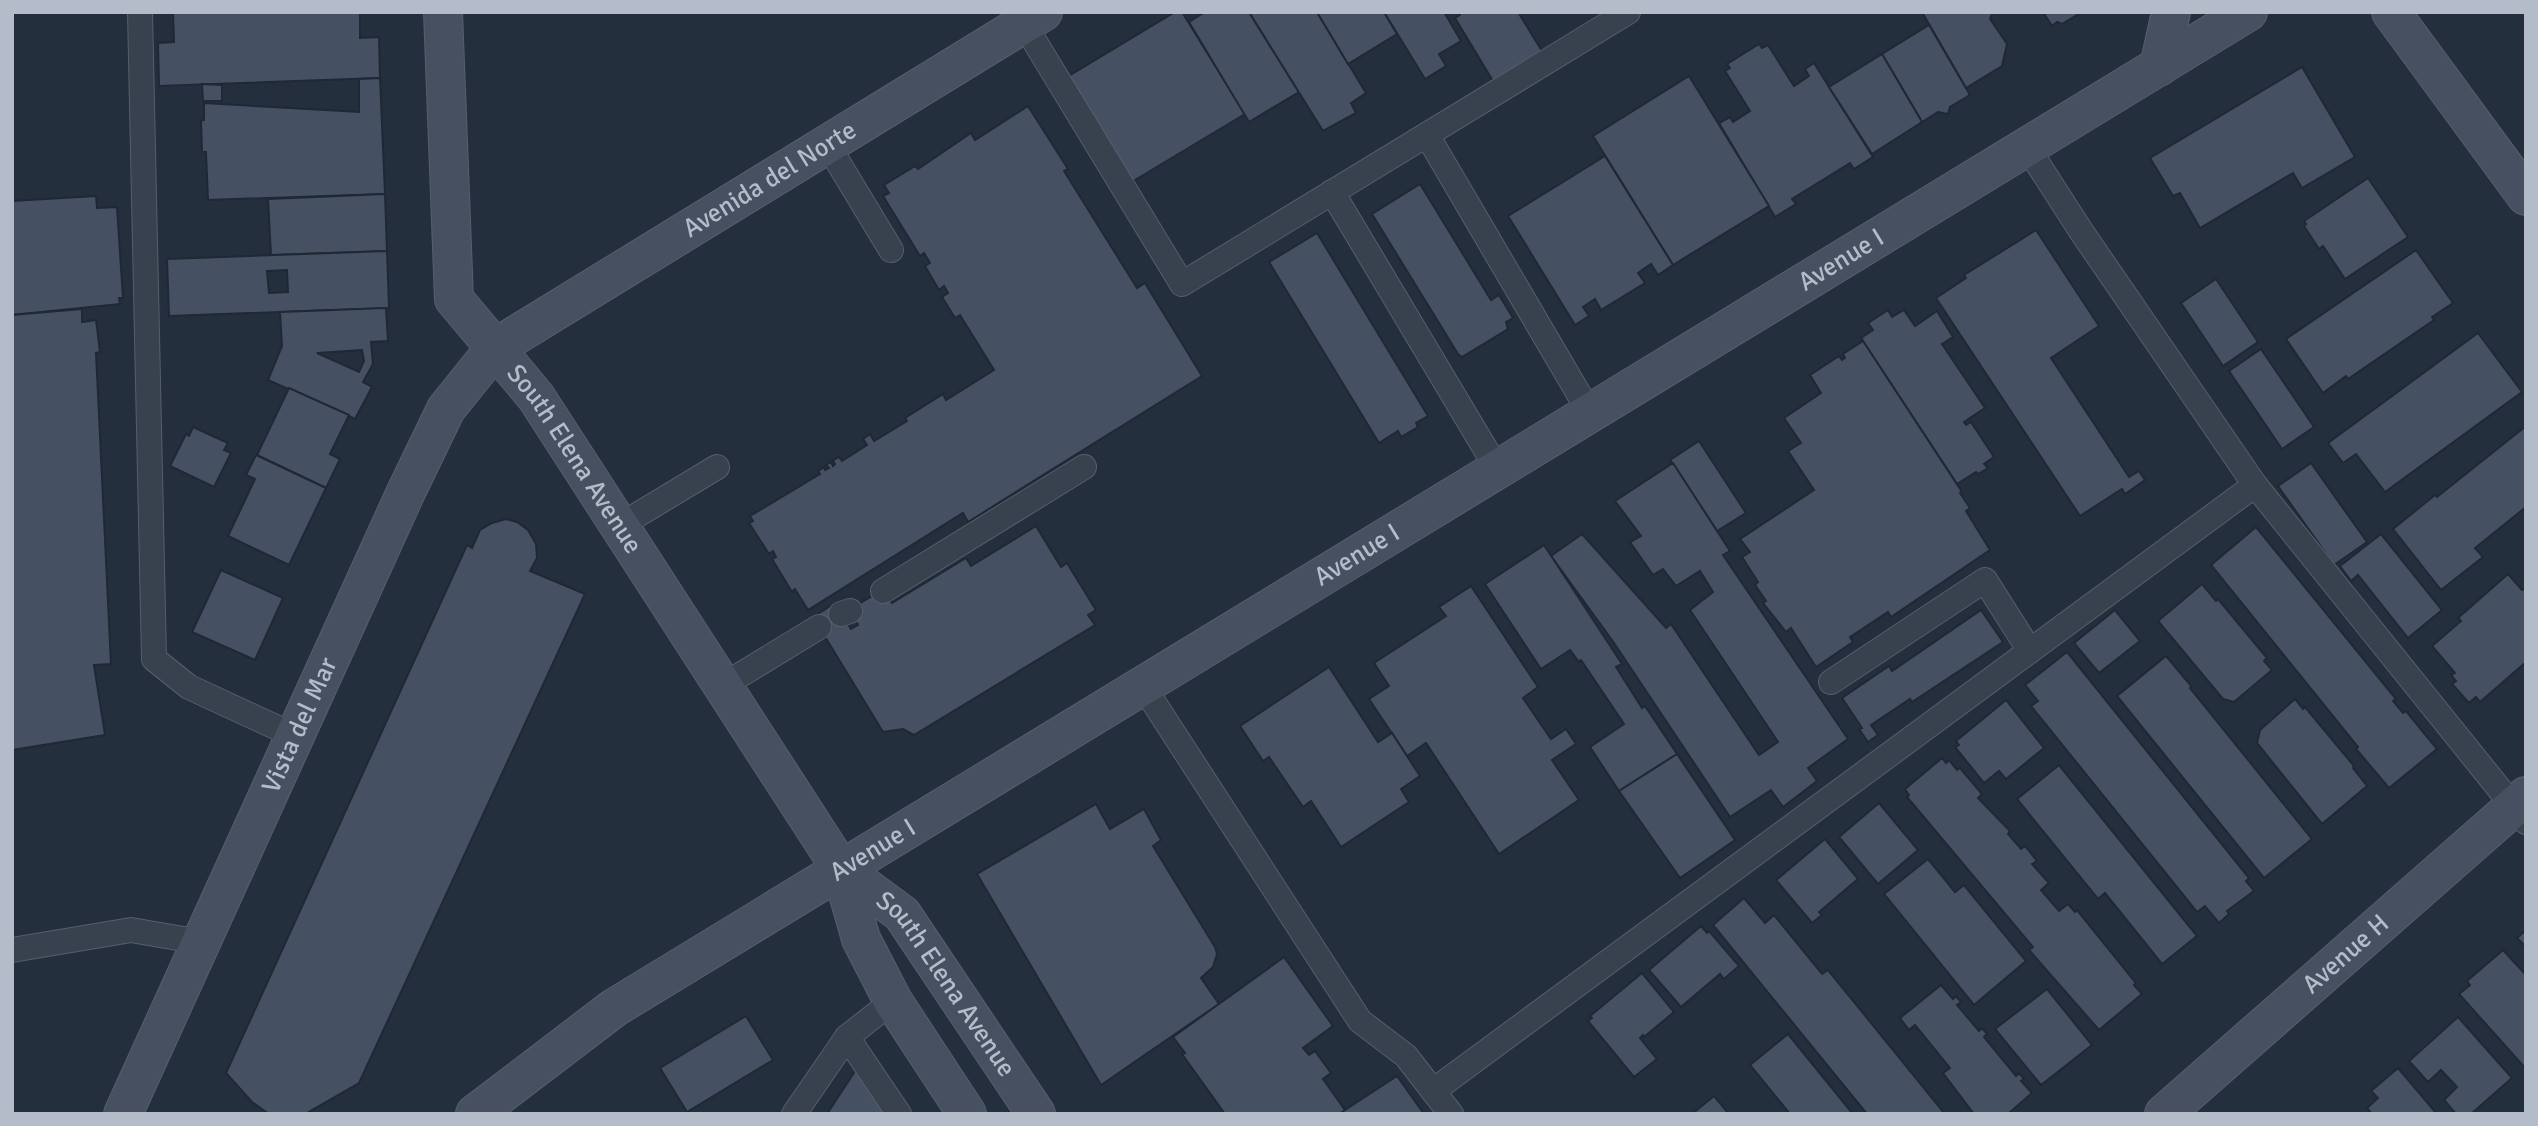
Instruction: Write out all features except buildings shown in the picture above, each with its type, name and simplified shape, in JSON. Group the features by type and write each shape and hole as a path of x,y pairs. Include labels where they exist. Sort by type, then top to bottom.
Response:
{"street":[{"name":"South Elena Avenue","path":"443,12 454,299 536,397 841,869 861,939 893,1001 967,1114"},
{"path":"2159,67 2171,12"},
{"name":"Avenue I","path":"475,1114 614,1007 2248,12"},
{"path":"2391,12 2526,196"},
{"name":"Avenida del Norte","path":"495,348 1034,18"},
{"name":"Vista del Mar","path":"124,1114 446,409 495,348"},
{"name":"Avenue H","path":"2164,1114 2521,808"},
{"name":"South Elena Avenue","path":"841,869 902,914 1036,1114"}],"lane":[{"path":"140,12 154,659 189,687 295,736"},
{"path":"1034,18 1182,284 1628,12"},
{"path":"1427,135 1590,413"},
{"path":"827,144 891,250"},
{"path":"2027,147 2255,485 2521,808"},
{"path":"1332,192 1498,470"},
{"path":"619,526 717,467"},
{"path":"883,591 1084,467"},
{"path":"1433,1091 2255,485"},
{"path":"1831,682 1985,580 2030,651"},
{"path":"723,686 819,627"},
{"path":"1143,686 1360,1021 1406,1056 1451,1114"},
{"path":"12,950 131,930 201,942"},
{"path":"794,1114 847,1037 893,1001"},
{"path":"847,1037 899,1114"}]}
